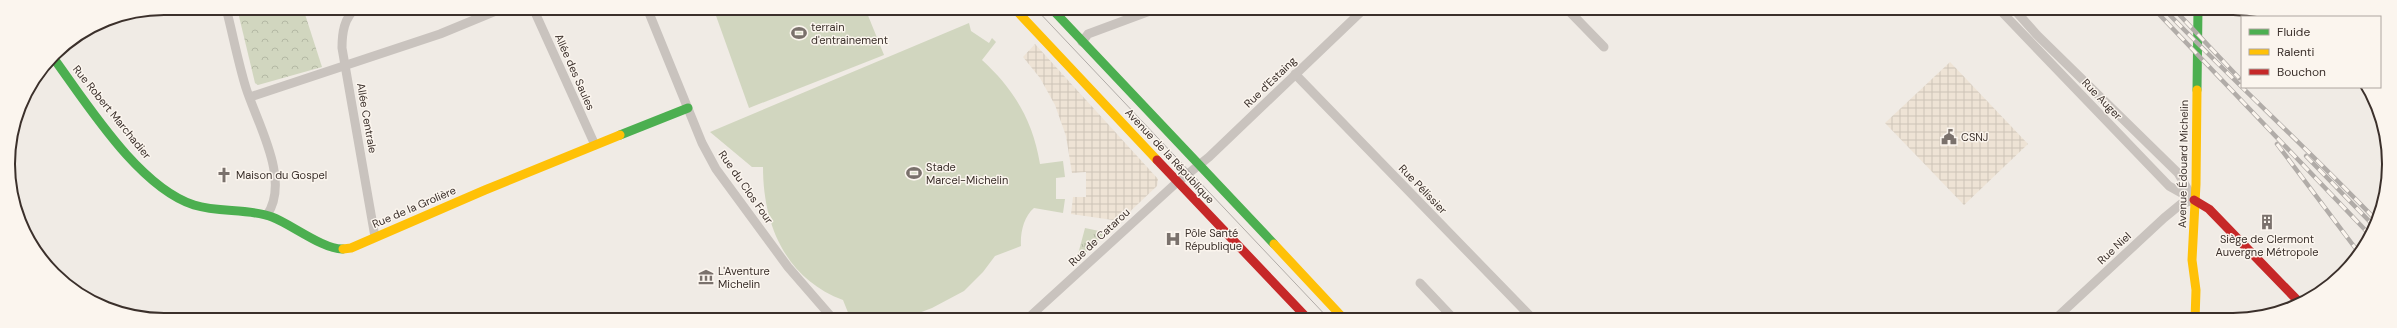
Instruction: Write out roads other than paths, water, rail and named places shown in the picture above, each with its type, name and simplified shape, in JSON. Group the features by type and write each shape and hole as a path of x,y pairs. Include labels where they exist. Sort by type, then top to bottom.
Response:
{"main road":[{"name":"Avenue de la République","path":"1021,15 1302,313"},
{"name":"Avenue de la République","path":"1057,15 1338,313"},
{"name":"Avenue Édouard Michelin","path":"2195,313 2196,290 2192,260 2198,15"},
{"name":"Rue Robert Marchadier","path":"56,62 126,152 137,164 170,192 188,203 267,215"},
{"name":"Rue de la Grolière","path":"267,215 338,248 351,248 375,236 688,108"},
{"path":"2194,200 2209,209 2297,299"}],"street":[{"path":"228,15 250,97 268,144 274,181 273,206 267,215"},
{"name":"Allée Centrale","path":"351,15 346,21 342,34 375,236"},
{"path":"250,97 440,34 487,15"},
{"name":"Allée des Saules","path":"536,15 596,145"},
{"name":"Rue du Clos Four","path":"650,15 702,143 716,169 788,267 828,313"},
{"path":"1082,42 1088,34 1139,15"},
{"name":"Rue d'Estaing","path":"1189,171 1209,157 1356,15"},
{"path":"1573,15 1604,47"},
{"name":"Rue Auger","path":"2005,15 2169,186 2194,200"},
{"path":"2019,15 2037,35 2178,173 2194,200"},
{"name":"Rue Pélissier","path":"1295,74 1527,313"},
{"name":"Rue de Catarou","path":"1034,313 1189,171"},
{"name":"Rue Niel","path":"2062,313 2164,218 2181,204 2194,200"},
{"path":"1420,282 1449,313"},
{"path":"2288,289 2301,297"}],"tram line":[{"path":"1042,15 1323,313"}],"railway":[{"path":"2160,15 2366,231"},
{"path":"2170,15 2241,87"},
{"path":"2180,15 2239,78"},
{"path":"2242,88 2372,216"},
{"path":"2277,144 2356,249"},
{"path":"2306,156 2370,222"}],"place":[{"name":"terrain d'entrainement","path":"799,33"},
{"name":"CSNJ","path":"1949,137"},
{"name":"Stade Marcel-Michelin","path":"914,173"},
{"name":"Maison du Gospel","path":"224,175"},
{"name":"Siège de Clermont Auvergne Métropole","path":"2267,222"},
{"name":"Pôle Santé République","path":"1173,239"},
{"name":"L'Aventure Michelin","path":"706,277"}]}
